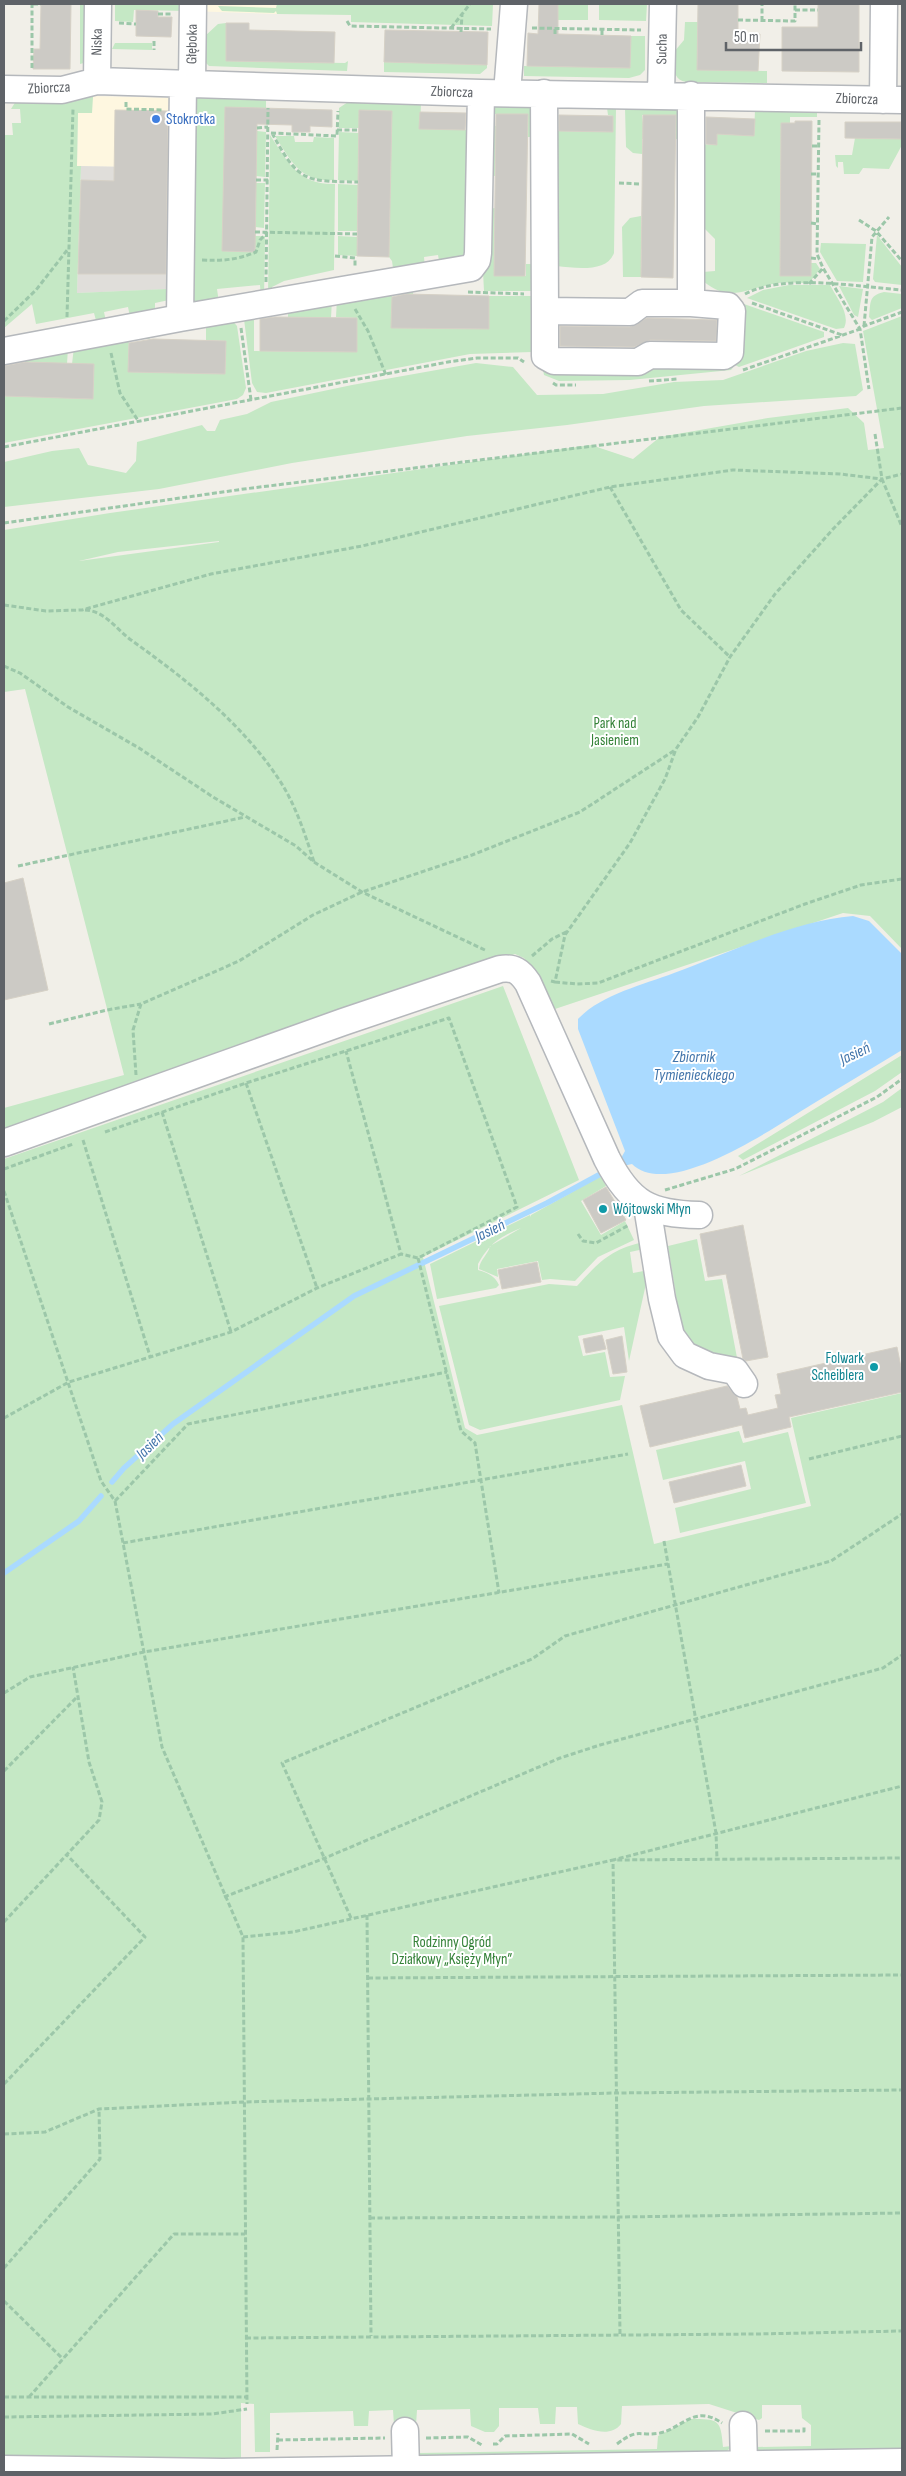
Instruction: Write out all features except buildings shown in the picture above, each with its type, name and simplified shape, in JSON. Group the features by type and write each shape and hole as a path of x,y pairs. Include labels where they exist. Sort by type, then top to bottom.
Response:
{"street":[{"name":"Głęboka","path":"180,318 187,84 193,4"},
{"path":"507,92 514,4"},
{"name":"Sucha","path":"661,94 663,4"},
{"path":"884,4 893,100"},
{"name":"Niska","path":"97,81 106,13"},
{"name":"Zbiorcza","path":"4,89 62,90 97,81 481,93 661,94 893,100"},
{"path":"4,351 474,266 478,252 481,93"},
{"path":"536,302 630,312 642,303 733,302 731,348 727,355 650,355 638,362 549,360 544,356 536,302 544,93"},
{"path":"691,95 692,303"},
{"path":"4,1143 500,969 519,972 528,983 612,1168 631,1196 647,1206 668,1212 700,1215"},
{"path":"647,1206 662,1299 671,1336 685,1355 709,1366 735,1371 744,1384"},
{"path":"731,2467 743,2428"},
{"path":"392,2471 405,2435"},
{"path":"4,2469 192,2472 392,2471 731,2467 902,2462"}],"path":[{"path":"32,74 33,4 41,4"},
{"path":"450,28 470,4"},
{"path":"762,4 762,20"},
{"path":"738,20 795,21 795,4"},
{"path":"795,10 818,10"},
{"path":"106,13 136,24"},
{"path":"461,32 462,14"},
{"path":"790,21 790,27"},
{"path":"555,29 555,34"},
{"path":"602,30 602,35"},
{"path":"154,41 154,50"},
{"path":"126,94 126,109 170,110"},
{"path":"268,105 268,128 270,133 296,170 309,180 358,182"},
{"path":"270,133 337,136 338,107"},
{"path":"66,340 73,108"},
{"path":"819,119 819,259 860,329 869,389"},
{"path":"257,128 268,128"},
{"path":"337,130 359,130"},
{"path":"266,304 270,133"},
{"path":"812,146 819,146"},
{"path":"811,174 818,174"},
{"path":"256,180 268,180"},
{"path":"619,183 642,184"},
{"path":"864,326 869,288 872,237 889,217"},
{"path":"859,220 876,231 902,261"},
{"path":"811,224 818,224"},
{"path":"255,232 357,234"},
{"path":"194,260 226,262 250,255 256,252 263,236 268,232"},
{"path":"4,321 36,290 68,249"},
{"path":"335,256 355,258 355,267"},
{"path":"897,256 902,256"},
{"path":"811,258 819,259"},
{"path":"809,284 823,268"},
{"path":"733,302 748,292 783,284 833,284 902,290"},
{"path":"465,295 466,292 536,302"},
{"path":"733,302 843,336"},
{"path":"351,303 368,331 386,375"},
{"path":"238,308 251,400"},
{"path":"860,329 902,312"},
{"path":"110,350 120,393 139,422"},
{"path":"4,447 476,358 518,358 530,366"},
{"path":"4,523 244,489 902,408"},
{"path":"875,434 882,479 902,527"},
{"path":"82,610 211,574 362,546 610,487 733,470 840,474 882,479 902,474"},
{"path":"555,982 565,935 630,843 665,779 676,749 698,717 730,657 775,594 882,479"},
{"path":"610,487 681,610 730,657"},
{"path":"4,606 46,611 97,611 129,638 177,672 252,744 280,782 302,825 314,862"},
{"path":"4,666 20,673 68,707 296,846 314,862 362,892 502,958 519,972 555,982 598,983 805,904 862,885 902,879"},
{"path":"49,1024 141,1004 239,960 313,915 362,892 472,855 580,812 676,749"},
{"path":"18,866 246,817"},
{"path":"519,972 552,939 568,930"},
{"path":"137,1096 134,1030 141,1004"},
{"path":"4,1418 70,1382 231,1332 317,1288 401,1254 418,1258 517,1207 449,1018 246,1083 101,1134"},
{"path":"346,1051 401,1254"},
{"path":"647,1206 667,1188 735,1169 877,1097 902,1079"},
{"path":"246,1083 317,1288"},
{"path":"162,1112 231,1332"},
{"path":"4,1169 92,1137"},
{"path":"83,1140 150,1356"},
{"path":"4,1191 70,1382 101,1481 115,1501 162,1747 224,1897 243,1937 247,2404"},
{"path":"578,1234 583,1241 596,1243 629,1225"},
{"path":"418,1258 461,1431 476,1443 499,1593"},
{"path":"115,1501 188,1424 447,1372"},
{"path":"809,1459 902,1436"},
{"path":"123,1543 628,1454"},
{"path":"351,1918 326,1858 282,1763 532,1659 565,1636 831,1561 902,1514"},
{"path":"664,1541 716,1833 717,1859"},
{"path":"4,1693 30,1677 144,1652 668,1564"},
{"path":"224,1897 326,1858 560,1758 883,1668 902,1655"},
{"path":"4,1922 98,1820 102,1802 88,1762 73,1667"},
{"path":"4,1771 78,1697"},
{"path":"243,1937 293,1932 613,1860 902,1786"},
{"path":"4,2084 144,1937 67,1855"},
{"path":"613,1860 902,1858"},
{"path":"613,1860 620,2334"},
{"path":"367,1915 371,2336"},
{"path":"368,1978 902,1975"},
{"path":"4,2134 45,2132 99,2108 243,2102 616,2093 902,2090"},
{"path":"4,2268 100,2159 99,2108"},
{"path":"370,2218 902,2213"},
{"path":"29,2397 174,2234 245,2234"},
{"path":"4,2301 63,2360"},
{"path":"246,2338 902,2331"},
{"path":"4,2397 247,2398"},
{"path":"4,2417 212,2414 247,2409"},
{"path":"608,2444 617,2444 631,2433 661,2433 691,2417 714,2418 733,2432 743,2428 804,2431 804,2425"},
{"path":"278,2440 405,2435 468,2437 480,2445 497,2444 505,2436 572,2434 590,2445 599,2444"}],"shaded area":[{"path":"188,4 277,4 277,14 188,11"},
{"path":"90,96 179,98 178,168 77,166 78,112"},
{"path":"81,166 174,168 173,289 77,293"}],"green space":[{"path":"80,4 86,4 84,63 80,64"},
{"path":"115,4 188,4 188,11 134,10 133,22 115,21"},
{"path":"277,4 493,4 492,26 351,22 351,15 277,14 276,11 274,13 222,11 218,6 276,8"},
{"path":"558,4 588,4 588,20 558,20"},
{"path":"599,4 647,4 646,21 599,20"},
{"path":"685,22 698,22 697,70 767,71 767,83 686,82 678,78 674,70 674,52 684,40"},
{"path":"226,23 226,61 345,63 348,61 347,71 209,66 205,62 205,36 218,24"},
{"path":"631,36 645,36 645,70 640,75 629,78 524,76 524,66 630,68"},
{"path":"115,43 152,43 152,50 112,49"},
{"path":"384,62 487,65 487,68 480,74 384,72"},
{"path":"90,96 93,97 92,113 78,113 77,166 81,166 77,293 167,289 169,300 155,303 155,319 131,322 128,307 104,312 107,326 98,328 94,313 36,324 32,304 4,328 4,135 13,135 12,123 21,123 20,109 11,109 16,101 72,102"},
{"path":"192,98 266,100 266,124 257,124 257,108 222,251 254,252 255,236 265,236 264,299 261,298 260,285 217,289 219,303 186,308"},
{"path":"348,102 421,103 420,129 469,130 472,254 440,266 438,255 424,257 425,269 394,275 392,261 389,257 392,111 360,110 359,128 339,128 339,108"},
{"path":"486,105 534,106 535,137 528,137 528,114 495,114 495,126 498,126 495,153 498,153 498,163 495,163 495,176 489,175"},
{"path":"550,107 558,107 557,131 612,132 613,116 608,115 607,108 616,108 614,253 605,264 590,268 557,266"},
{"path":"625,108 681,110 683,139 675,139 675,115 642,115 645,139 642,139 642,154 633,153 626,147"},
{"path":"755,110 817,111 817,117 790,117 790,123 781,123 780,276 810,276 811,263 816,263 820,269 809,283 778,283 741,292 724,292 714,289 704,282 703,272 715,271 715,239 701,225 700,144 716,145 717,134 754,136"},
{"path":"902,118 902,145 889,169 863,168 859,174 844,174 843,162 838,162 838,168 836,166 835,155 852,155 855,138 901,139"},
{"path":"257,131 266,132 265,177 256,176"},
{"path":"339,132 359,133 358,181 338,180"},
{"path":"270,135 295,170 312,181 335,184 334,270 284,281 272,287 273,297 268,298"},
{"path":"275,136 294,136 295,142 313,142 314,137 334,138 334,180 322,180 305,174 286,154"},
{"path":"256,183 265,183 264,228 255,227"},
{"path":"338,184 358,185 357,231 338,231"},
{"path":"495,208 494,276 526,276 526,264 535,264 533,289 531,291 484,291 483,272 489,209"},
{"path":"641,216 641,239 644,239 643,249 641,249 641,277 623,277 622,227 630,218"},
{"path":"877,235 902,267 902,285 875,282 873,279"},
{"path":"338,236 357,237 357,256 338,255"},
{"path":"821,243 866,244 863,282 837,281 820,252"},
{"path":"789,285 830,285 846,317 844,328 836,329 747,298 763,290"},
{"path":"839,286 863,289 858,317 854,315"},
{"path":"413,290 413,294 392,295 392,328 488,329 489,296 534,296 536,344 532,352 470,354 266,393 257,392 252,383 244,319 254,313 254,351 357,352 357,318 336,317 337,298"},
{"path":"884,292 902,294 902,308 872,320 869,317 871,300 875,295"},
{"path":"332,299 331,318 288,317 288,307"},
{"path":"741,303 824,332 824,337 739,367 735,365"},
{"name":"Park nad Jasieniem","path":"902,316 902,949 870,916 843,913 555,1009 524,958 515,954 388,1000 4,1130 4,1108 124,1075 25,689 4,692 4,530 110,513 591,445 633,459 660,437 768,418 848,408 864,423 868,450 884,448 863,331","holes":["219,542 79,561 118,552"]},
{"path":"230,318 237,326 246,388 243,395 237,399 4,443 4,396 93,399 94,364 72,364 74,347 147,334 150,339 129,338 128,372 225,374 226,341 206,340 206,326 211,322"},
{"path":"843,343 855,344 863,390 856,396 704,406 567,425 467,436 292,463 159,489 4,507 4,462 52,451 79,448 88,465 126,473 136,461 137,442 202,425 207,431 215,431 220,420 247,414 271,402 352,385 476,363 513,367 537,395 603,394 674,382 723,380 806,351"},
{"path":"68,348 67,364 25,362 25,356"},
{"path":"542,365 735,365 731,370 630,380 559,381 544,375"},
{"name":"Rodzinny Ogród Działkowy „Księży Młyn”","path":"503,986 579,1180 423,1257 465,1428 477,1435 622,1405 654,1544 811,1506 791,1418 902,1393 902,2452 760,2451 756,2449 755,2433 757,2447 811,2446 811,2425 802,2418 801,2405 762,2405 762,2418 759,2420 709,2404 622,2406 621,2424 617,2428 606,2432 600,2432 578,2424 577,2407 556,2407 555,2424 540,2424 538,2408 499,2408 499,2426 494,2432 485,2432 471,2426 470,2409 417,2410 416,2425 394,2425 393,2410 369,2411 368,2426 354,2426 353,2411 270,2413 270,2452 255,2452 254,2404 241,2403 241,2460 4,2455 4,1159"},
{"path":"902,1055 902,1072 875,1091 743,1160 738,1156"},
{"path":"902,1088 902,1107 873,1122 739,1176 883,1102"},
{"path":"601,1176 606,1186 581,1201 601,1235 625,1221 634,1240 598,1257 575,1281 542,1280 538,1261 497,1269 498,1277 479,1269 490,1248 478,1264 478,1270 488,1273 495,1279 499,1285 496,1288 437,1299 430,1264 530,1215 531,1217 531,1215","holes":["521,1228 492,1245 500,1238"]},
{"path":"697,1239 705,1281 722,1279 738,1363 691,1349 682,1333 668,1246"},
{"path":"644,1242 644,1249 630,1252 633,1273 649,1270 629,1361 624,1327 578,1336 583,1356 605,1352 610,1377 625,1376 620,1400 480,1430 469,1425 439,1306 549,1284 577,1286 606,1258 623,1248"},
{"path":"739,1431 743,1443 788,1432 806,1503 680,1533 675,1508 751,1489 745,1461 663,1480 656,1450"},
{"path":"691,2419 712,2420 719,2426 723,2447 732,2446 724,2454 419,2456 416,2452 417,2439 419,2453 657,2449 658,2436"}],"water":[{"name":"Zbiornik Tymienieckiego","path":"853,916 869,921 902,954 902,1050 749,1143 696,1167 671,1173 649,1173 632,1164 623,1166 620,1160 625,1151 578,1029 578,1019 599,1003 623,991 785,931 808,924"}],"waterway":[{"name":"Jasień","path":"112,1482 124,1468 173,1424 354,1296 547,1203 606,1171"},
{"name":"Jasień","path":"4,1573 79,1521 101,1496"}],"place":[{"name":"Stokrotka","path":"156,119"},
{"name":"Wójtowski Młyn","path":"603,1209"},
{"name":"Folwark Scheiblera","path":"874,1367"}]}
